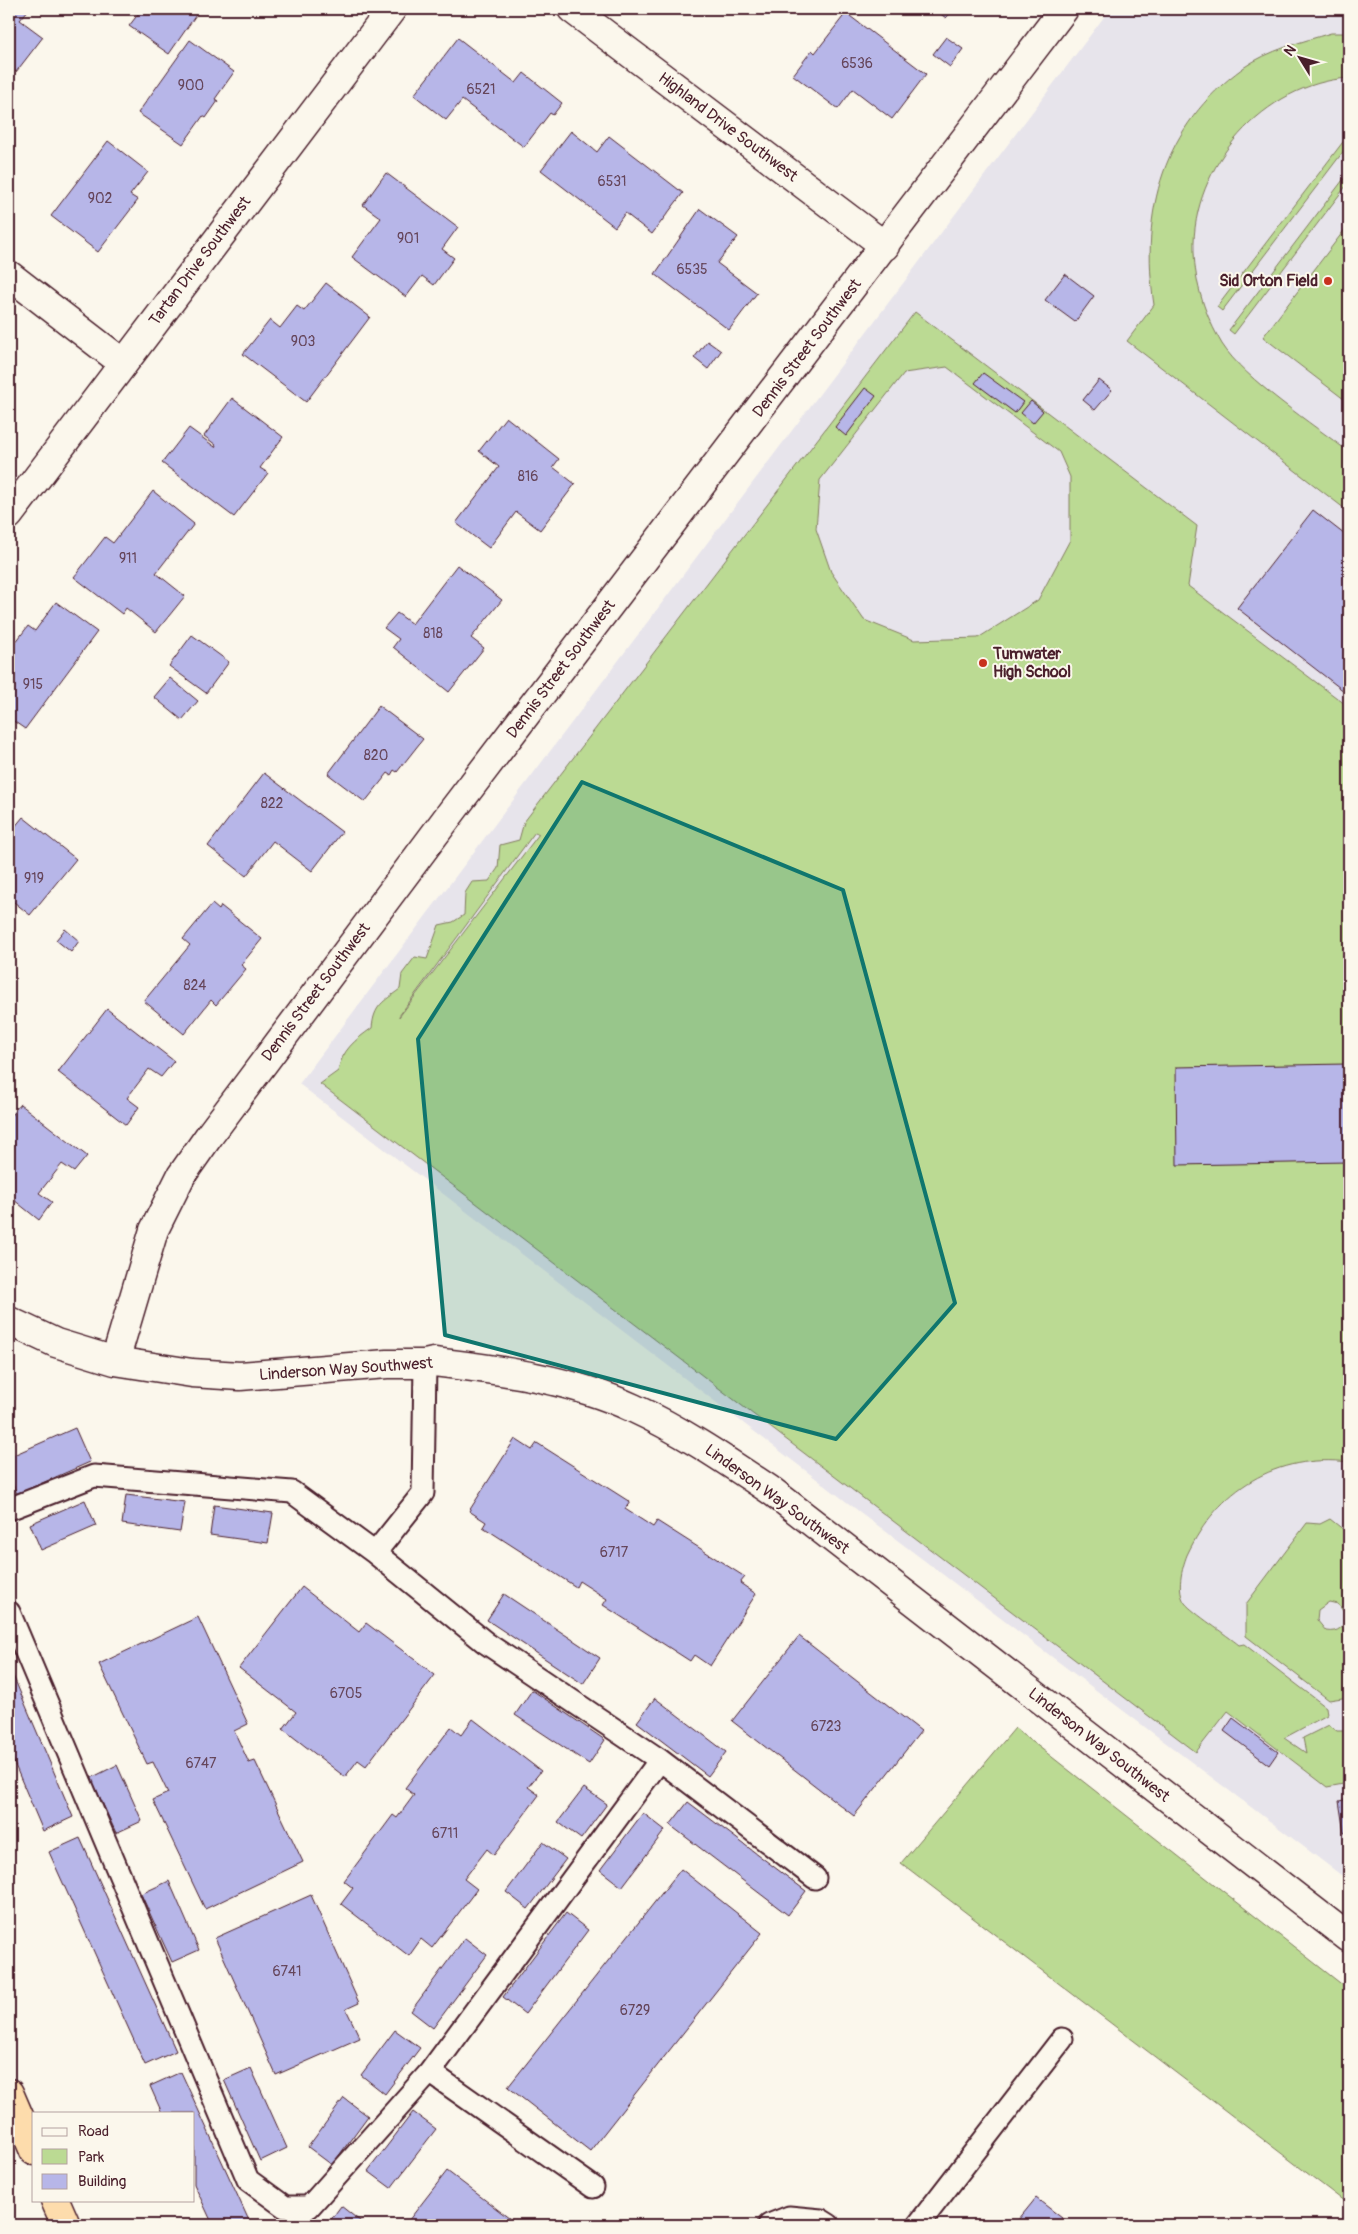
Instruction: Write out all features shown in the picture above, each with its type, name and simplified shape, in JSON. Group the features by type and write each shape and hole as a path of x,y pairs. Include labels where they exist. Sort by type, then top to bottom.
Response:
{"highway":[{"path":"9,2093 32,2146"},
{"path":"56,2202 66,2225"}],"street":[{"name":"Tartan Drive Southwest","path":"9,514 392,9"},
{"name":"Highland Drive Southwest","path":"572,9 885,246"},
{"name":"Dennis Street Southwest","path":"115,1361 154,1230 181,1176 299,1014 1064,9"},
{"path":"9,276 123,362"},
{"name":"Linderson Way Southwest","path":"9,1321 56,1343 115,1361 192,1373 240,1376 434,1362 512,1371 574,1386 633,1408 702,1445 773,1492 1349,1938"}],"lane":[{"path":"375,1553 422,1493 425,1364"},
{"path":"9,1509 94,1476 292,1492 375,1553 486,1643 660,1760 815,1878"},
{"path":"9,1612 248,2180 285,2207 309,2207 430,2072 660,1760"},
{"path":"918,2225 1062,2039"},
{"path":"430,2072 592,2188"},
{"path":"769,2225 789,2217 821,2220 829,2225"}],"highlighted area":[{"path":"582,782 843,890 955,1303 836,1439 445,1335 418,1039"}],"shaded area":[{"name":"Tumwater High School","path":"1110,9 1349,9 1349,1881 852,1506 299,1084"}],"green space":[{"path":"1331,33 1349,33 1349,78 1318,83 1289,95 1262,113 1239,134 1220,160 1205,189 1196,219 1194,251 1196,276 1202,299 1222,344 1233,358 1263,387 1349,452 1349,512 1127,341 1154,305 1151,236 1155,204 1163,173 1176,144 1193,116 1216,91 1243,68 1285,47"},
{"path":"1349,134 1349,144 1222,311 1217,307"},
{"path":"1349,172 1349,182 1234,334 1229,330"},
{"name":"Sid Orton Field","path":"1349,224 1349,403 1263,337"},
{"name":"Tumwater High School","path":"915,312 1197,526 1188,586 1349,707 1349,1462 1322,1461 1297,1463 1274,1470 1252,1480 1215,1511 1200,1532 1187,1555 1180,1586 1182,1598 1195,1612 1239,1645 1244,1644 1326,1707 1327,1715 1284,1738 1306,1753 1303,1738 1329,1725 1337,1731 1349,1731 1349,1783 1327,1787 1228,1711 1196,1752 320,1084 338,1071 346,1051 372,1028 377,1009 400,989 402,974 415,957 427,959 439,925 453,922 464,915 465,893 472,882 489,881 498,868 500,845 519,840 524,822","holes":["947,367 1059,452 1070,477 1070,540 1038,600 978,638 914,640 864,620 831,572 816,529 820,480 904,373","535,832 539,834 399,1017 399,1016"]},
{"path":"1330,1519 1349,1534 1349,1697 1329,1700 1246,1636 1246,1604 1307,1523 1320,1524","holes":["1329,1602 1338,1604 1346,1615 1344,1623 1337,1630 1326,1631 1317,1620 1318,1610"]},
{"path":"1015,1728 1349,1990 1349,2205 901,1863"}],"building":[{"path":"9,9 29,9 20,20 43,37 16,72 9,66"},
{"path":"142,9 194,9 198,12 169,54 129,26"},
{"path":"772,9 788,9 782,16"},
{"path":"934,9 954,9 946,18"},
{"path":"846,13 926,74 892,119 853,89 838,109 793,75 812,50 815,53"},
{"path":"946,37 963,49 950,67 933,54"},
{"path":"458,38 516,83 524,73 562,103 553,115 550,113 524,147 462,100 446,120 414,95"},
{"path":"190,40 234,72 215,99 218,101 206,118 203,116 183,144 138,113"},
{"path":"571,131 597,152 609,136 683,193 652,234 625,213 615,227 541,170"},
{"path":"108,141 148,172 130,195 138,200 98,252 51,216"},
{"path":"386,173 458,227 442,249 454,258 434,285 422,276 406,297 352,257 381,218 363,205"},
{"path":"700,209 738,237 717,263 757,293 729,330 655,274"},
{"path":"1065,274 1094,296 1075,322 1045,300"},
{"path":"326,283 370,317 306,402 243,354 270,320 280,328 297,306 304,311"},
{"path":"707,341 721,351 708,369 694,358"},
{"path":"983,373 1023,402 1015,413 975,383"},
{"path":"1099,380 1112,390 1095,410 1083,400"},
{"path":"865,388 876,396 846,436 835,427"},
{"path":"232,398 283,437 260,468 268,473 234,517 162,463 189,428 215,447 216,445 204,436"},
{"path":"1031,401 1043,411 1033,423 1021,413"},
{"path":"506,417 559,459 553,467 575,484 540,530 516,512 489,548 456,523 499,467 479,451"},
{"path":"153,491 194,524 156,573 185,596 156,632 126,608 122,614 74,577 105,537 113,543"},
{"path":"1313,510 1349,538 1349,695 1237,608"},
{"path":"457,565 502,600 471,638 484,648 449,692 393,647 399,639 384,628 397,613 412,624"},
{"path":"56,602 97,632 25,729 9,718 9,651 28,626 35,631"},
{"path":"192,635 229,662 206,693 169,666"},
{"path":"170,678 198,701 182,720 154,697"},
{"path":"379,706 423,739 397,772 394,770 391,775 388,773 365,802 328,774"},
{"path":"264,773 342,832 312,871 273,841 246,876 208,846"},
{"path":"23,817 76,859 30,915 9,898 9,834"},
{"path":"212,904 219,910 221,906 262,939 241,965 246,969 216,1005 211,1000 184,1034 144,1001 190,945 183,939"},
{"path":"65,929 79,941 71,952 56,940"},
{"path":"107,1009 174,1061 161,1077 149,1069 127,1098 139,1107 126,1125 58,1072"},
{"path":"1347,1064 1348,1162 1177,1165 1176,1067"},
{"path":"20,1104 87,1156 74,1172 62,1164 39,1193 52,1202 39,1220 9,1196 9,1118"},
{"path":"75,1428 90,1462 17,1494 9,1475 9,1457"},
{"path":"515,1439 532,1450 537,1443 630,1502 625,1509 653,1527 657,1521 745,1577 740,1583 756,1594 710,1666 694,1655 690,1661 603,1605 607,1599 579,1581 576,1587 483,1527 486,1522 469,1511"},
{"path":"126,1495 185,1502 180,1532 122,1524"},
{"path":"85,1500 96,1526 41,1550 30,1524"},
{"path":"214,1505 273,1513 268,1543 210,1535"},
{"path":"302,1587 359,1632 366,1623 435,1675 366,1766 358,1760 345,1777 283,1729 296,1712 239,1668"},
{"path":"504,1594 600,1658 583,1684 487,1620"},
{"path":"198,1617 248,1724 234,1731 249,1763 255,1761 303,1862 205,1909 153,1800 168,1793 153,1762 147,1764 99,1664"},
{"path":"799,1636 921,1731 854,1816 732,1721"},
{"path":"9,1666 73,1817 43,1831 9,1751"},
{"path":"532,1690 605,1740 589,1764 515,1715"},
{"path":"655,1698 726,1752 708,1776 637,1722"},
{"path":"1233,1718 1278,1752 1269,1765 1224,1731"},
{"path":"473,1719 541,1771 528,1787 539,1795 494,1855 487,1849 464,1879 477,1889 432,1948 421,1939 409,1956 341,1904 353,1888 344,1881 393,1815 397,1818 414,1795 405,1788 451,1727 461,1735"},
{"path":"117,1765 142,1821 116,1833 91,1778"},
{"path":"584,1788 607,1804 581,1839 558,1822"},
{"path":"1349,1799 1349,1832 1344,1833 1339,1801"},
{"path":"688,1802 806,1891 788,1915 670,1825"},
{"path":"643,1813 665,1830 622,1887 600,1870"},
{"path":"80,1838 176,2051 145,2065 49,1852"},
{"path":"543,1842 566,1859 528,1909 506,1892"},
{"path":"681,1869 762,1933 590,2151 508,2087"},
{"path":"169,1881 199,1950 172,1962 141,1894"},
{"path":"311,1895 359,2003 346,2009 360,2038 276,2075 215,1938"},
{"path":"566,1913 588,1930 525,2014 503,1997"},
{"path":"465,1938 487,1955 433,2028 411,2011"},
{"path":"395,2030 420,2048 385,2094 361,2075"},
{"path":"251,2068 287,2148 260,2161 224,2080"},
{"path":"181,2072 251,2225 213,2225 195,2186 195,2112 162,2112 150,2086"},
{"path":"344,2098 368,2116 332,2165 308,2147"},
{"path":"413,2112 436,2129 391,2188 368,2171"},
{"path":"447,2171 518,2225 405,2225"},
{"path":"1036,2198 1071,2225 1014,2225"},
{"path":"341,2206 365,2225 327,2225"}],"place":[{"name":"Sid Orton Field","path":"1328,281"},
{"name":"Tumwater High School","path":"983,663"}]}
